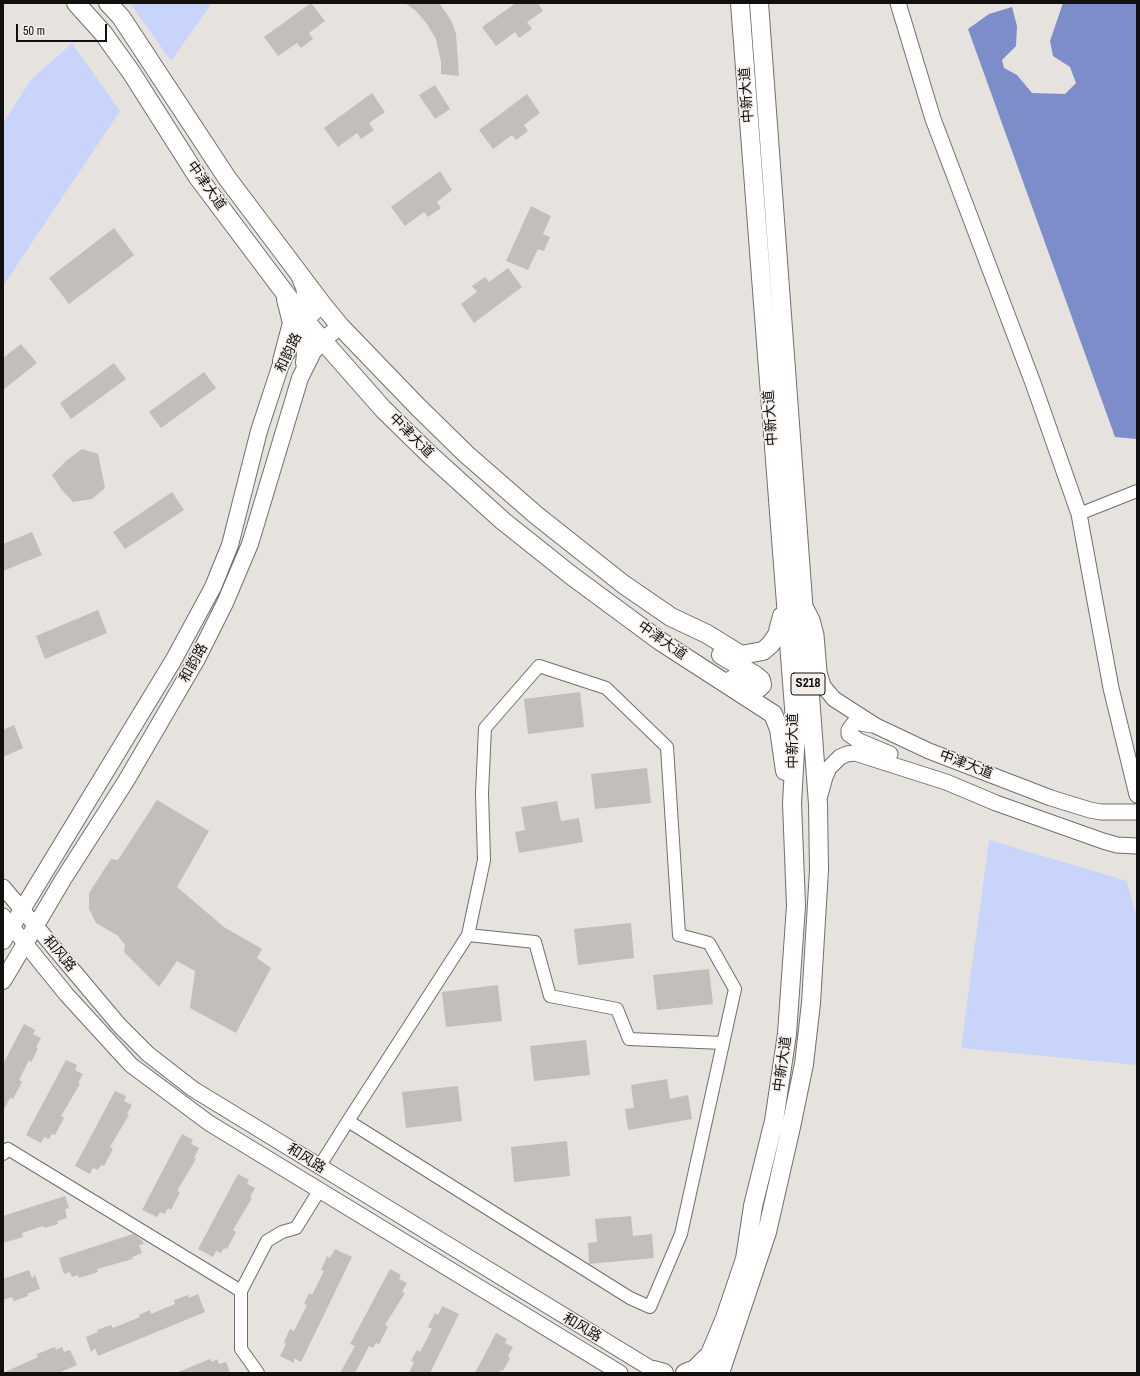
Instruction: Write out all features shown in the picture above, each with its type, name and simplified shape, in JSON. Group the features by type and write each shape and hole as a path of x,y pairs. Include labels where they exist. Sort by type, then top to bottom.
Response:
{"main road":[{"name":"中津大道","path":"76,3 103,33 131,72 197,176 282,289 312,316 340,326 417,406 500,485 623,584 671,618 706,634 741,655 754,654 763,651 778,635 784,605"},
{"name":"中津大道","path":"108,3 121,17 227,178 297,271 322,341 383,409 429,454 503,521 572,576 660,641 773,714 779,729 792,804"},
{"name":"中新大道","path":"720,1373 719,1354 735,1291 745,1260 753,1206 765,1163 782,1076 792,981 796,906 792,804 796,734 784,605 740,3"},
{"name":"中新大道","path":"702,1373 719,1354 767,1232 779,1185 804,1064 811,1003 819,870 818,804 759,3"},
{"path":"282,289 288,302 292,323 282,361"},
{"path":"300,378 312,316"},
{"name":"和韵路","path":"3,941 7,922 22,910 169,668 213,587 230,545 260,431 282,361 312,316"},
{"name":"和韵路","path":"3,981 35,926 126,781 194,666 225,603 250,544 300,378 313,352 322,341 340,326"},
{"path":"660,641 692,654 748,687 759,688 762,685 761,680 755,675 710,648 671,618"},
{"path":"685,1373 719,1354"}],"street":[{"path":"898,3 933,119 1033,383 1079,514 1111,688 1137,795"},
{"path":"1079,514 1137,491"},
{"name":"中津大道","path":"803,603 812,620 816,635 819,672 823,686 834,699 876,726 929,751 1051,798 1101,812 1137,812"},
{"path":"318,1167 468,935 484,860 482,793 485,728 539,666 606,688 667,747 678,935 709,943 735,989 681,1234 650,1307 630,1298 348,1121"},
{"path":"876,726 855,722 848,730 849,734 859,741 913,765 946,782"},
{"name":"中津大道","path":"818,804 829,768 840,757 855,753 946,782 996,803 1103,841 1117,845 1137,846"},
{"name":"和风路","path":"3,887 119,1025 148,1054 193,1089 318,1167 658,1372"},
{"name":"和风路","path":"7,922 66,994 132,1065 209,1123 620,1373"},
{"path":"468,935 535,942 550,996 617,1009 629,1039 724,1043"},
{"path":"3,1154 8,1149 241,1291"},
{"path":"258,1373 241,1349 241,1291 267,1241 282,1232 296,1228 319,1191"},
{"path":"717,1373 719,1354"}],"shaded area":[{"path":"130,3 212,3 171,61"},
{"path":"72,43 120,111 3,286 3,123 31,80"},
{"path":"989,840 1127,881 1137,920 1137,1065 961,1048"}],"water":[{"path":"1063,3 1137,3 1137,439 1115,437 968,29 989,14 1012,7 1017,26 1016,46 1002,60 1004,68 1017,75 1032,93 1065,94 1076,83 1070,67 1053,56 1050,41"}],"building":[{"path":"311,3 325,21 309,33 313,39 301,48 297,43 278,56 264,37"},
{"path":"405,3 439,3 451,20 456,34 459,76 441,74 441,62 436,39 427,24 416,11"},
{"path":"516,3 538,3 543,11 527,22 532,29 519,38 515,32 496,46 482,27"},
{"path":"435,85 450,109 435,119 419,95"},
{"path":"372,93 385,112 369,123 374,130 361,139 357,133 338,147 324,128"},
{"path":"527,94 540,113 524,125 528,131 516,140 512,135 493,149 479,130"},
{"path":"440,171 452,190 437,202 441,208 428,217 424,212 405,226 391,207"},
{"path":"531,206 551,216 543,234 550,237 544,251 538,249 528,270 506,261"},
{"path":"114,228 134,255 69,304 49,278"},
{"path":"508,268 522,287 474,323 461,304 477,292 472,286 485,277 489,282"},
{"path":"21,344 37,363 3,390 3,358"},
{"path":"114,363 126,379 71,419 60,403"},
{"path":"204,372 216,388 161,428 149,412"},
{"path":"82,449 98,454 105,488 92,499 73,502 61,489 52,475 66,461"},
{"path":"172,492 184,510 125,549 113,532"},
{"path":"32,532 42,555 3,571 3,544"},
{"path":"98,610 107,633 45,659 36,636"},
{"path":"580,692 584,727 528,734 524,699"},
{"path":"14,725 23,748 3,757 3,730"},
{"path":"647,768 651,803 595,809 591,774"},
{"path":"157,800 209,831 177,887 224,927 262,949 257,958 271,968 236,1033 190,1008 195,971 177,961 159,987 124,952 125,945 118,936 96,923 89,909 89,893 111,859 118,860"},
{"path":"557,801 561,821 579,818 583,842 519,853 515,832 525,830 521,807"},
{"path":"631,923 634,958 578,965 574,929"},
{"path":"709,969 713,1004 657,1010 653,975"},
{"path":"498,985 502,1021 446,1027 442,992"},
{"path":"24,1024 35,1030 33,1034 41,1038 36,1047 38,1049 31,1062 29,1060 19,1080 22,1082 13,1099 10,1098 3,1111 3,1064"},
{"path":"586,1040 590,1075 534,1081 530,1046"},
{"path":"66,1060 77,1065 75,1070 83,1074 78,1083 80,1084 61,1116 64,1118 55,1135 52,1134 49,1139 44,1137 41,1143 26,1135"},
{"path":"667,1079 670,1099 688,1095 692,1119 628,1130 625,1109 634,1108 631,1085"},
{"path":"458,1086 462,1121 406,1128 402,1092"},
{"path":"115,1091 126,1096 124,1101 132,1105 127,1114 129,1115 110,1147 113,1149 104,1166 101,1165 98,1170 93,1168 90,1174 75,1166"},
{"path":"182,1134 193,1140 191,1144 199,1148 194,1158 196,1159 177,1191 180,1192 171,1210 168,1208 165,1214 160,1212 157,1217 142,1210"},
{"path":"567,1141 570,1176 514,1182 511,1147"},
{"path":"238,1174 249,1180 247,1184 255,1188 250,1197 252,1198 233,1230 236,1232 227,1249 224,1248 221,1253 216,1251 213,1257 198,1249"},
{"path":"65,1196 69,1208 65,1209 67,1218 57,1221 58,1224 44,1228 43,1226 22,1233 23,1237 3,1243 3,1216"},
{"path":"631,1216 633,1236 652,1234 654,1258 589,1264 588,1243 597,1242 595,1219"},
{"path":"133,1234 142,1240 144,1244 139,1245 142,1253 132,1257 133,1259 97,1269 98,1272 79,1278 78,1275 72,1277 70,1272 64,1274 59,1258"},
{"path":"335,1249 352,1257 301,1362 294,1358 294,1363 280,1356 286,1344 284,1342 290,1329 294,1331 307,1305 304,1304 309,1293 312,1295 324,1271 321,1270 327,1256 330,1258"},
{"path":"390,1269 401,1275 399,1279 407,1283 402,1292 405,1293 385,1325 388,1327 379,1344 376,1343 373,1348 369,1346 355,1373 340,1373 355,1346 350,1344"},
{"path":"29,1270 32,1278 35,1275 40,1289 27,1294 28,1296 14,1301 12,1297 3,1300 3,1279"},
{"path":"198,1294 205,1312 98,1356 95,1348 91,1352 86,1337 98,1332 97,1330 111,1325 113,1328 140,1317 139,1315 150,1310 151,1314 175,1304 174,1300 188,1295 189,1298"},
{"path":"442,1306 459,1314 430,1373 409,1373 414,1362 411,1361 417,1350 420,1352 432,1329 428,1327 435,1313 438,1315"},
{"path":"496,1333 507,1339 505,1343 513,1347 508,1356 510,1358 503,1371 501,1370 499,1373 475,1373"},
{"path":"55,1347 56,1350 62,1347 64,1352 70,1350 77,1365 58,1373 3,1373 38,1357 37,1354"},
{"path":"210,1359 212,1362 217,1359 219,1364 226,1362 230,1373 176,1373"}]}
